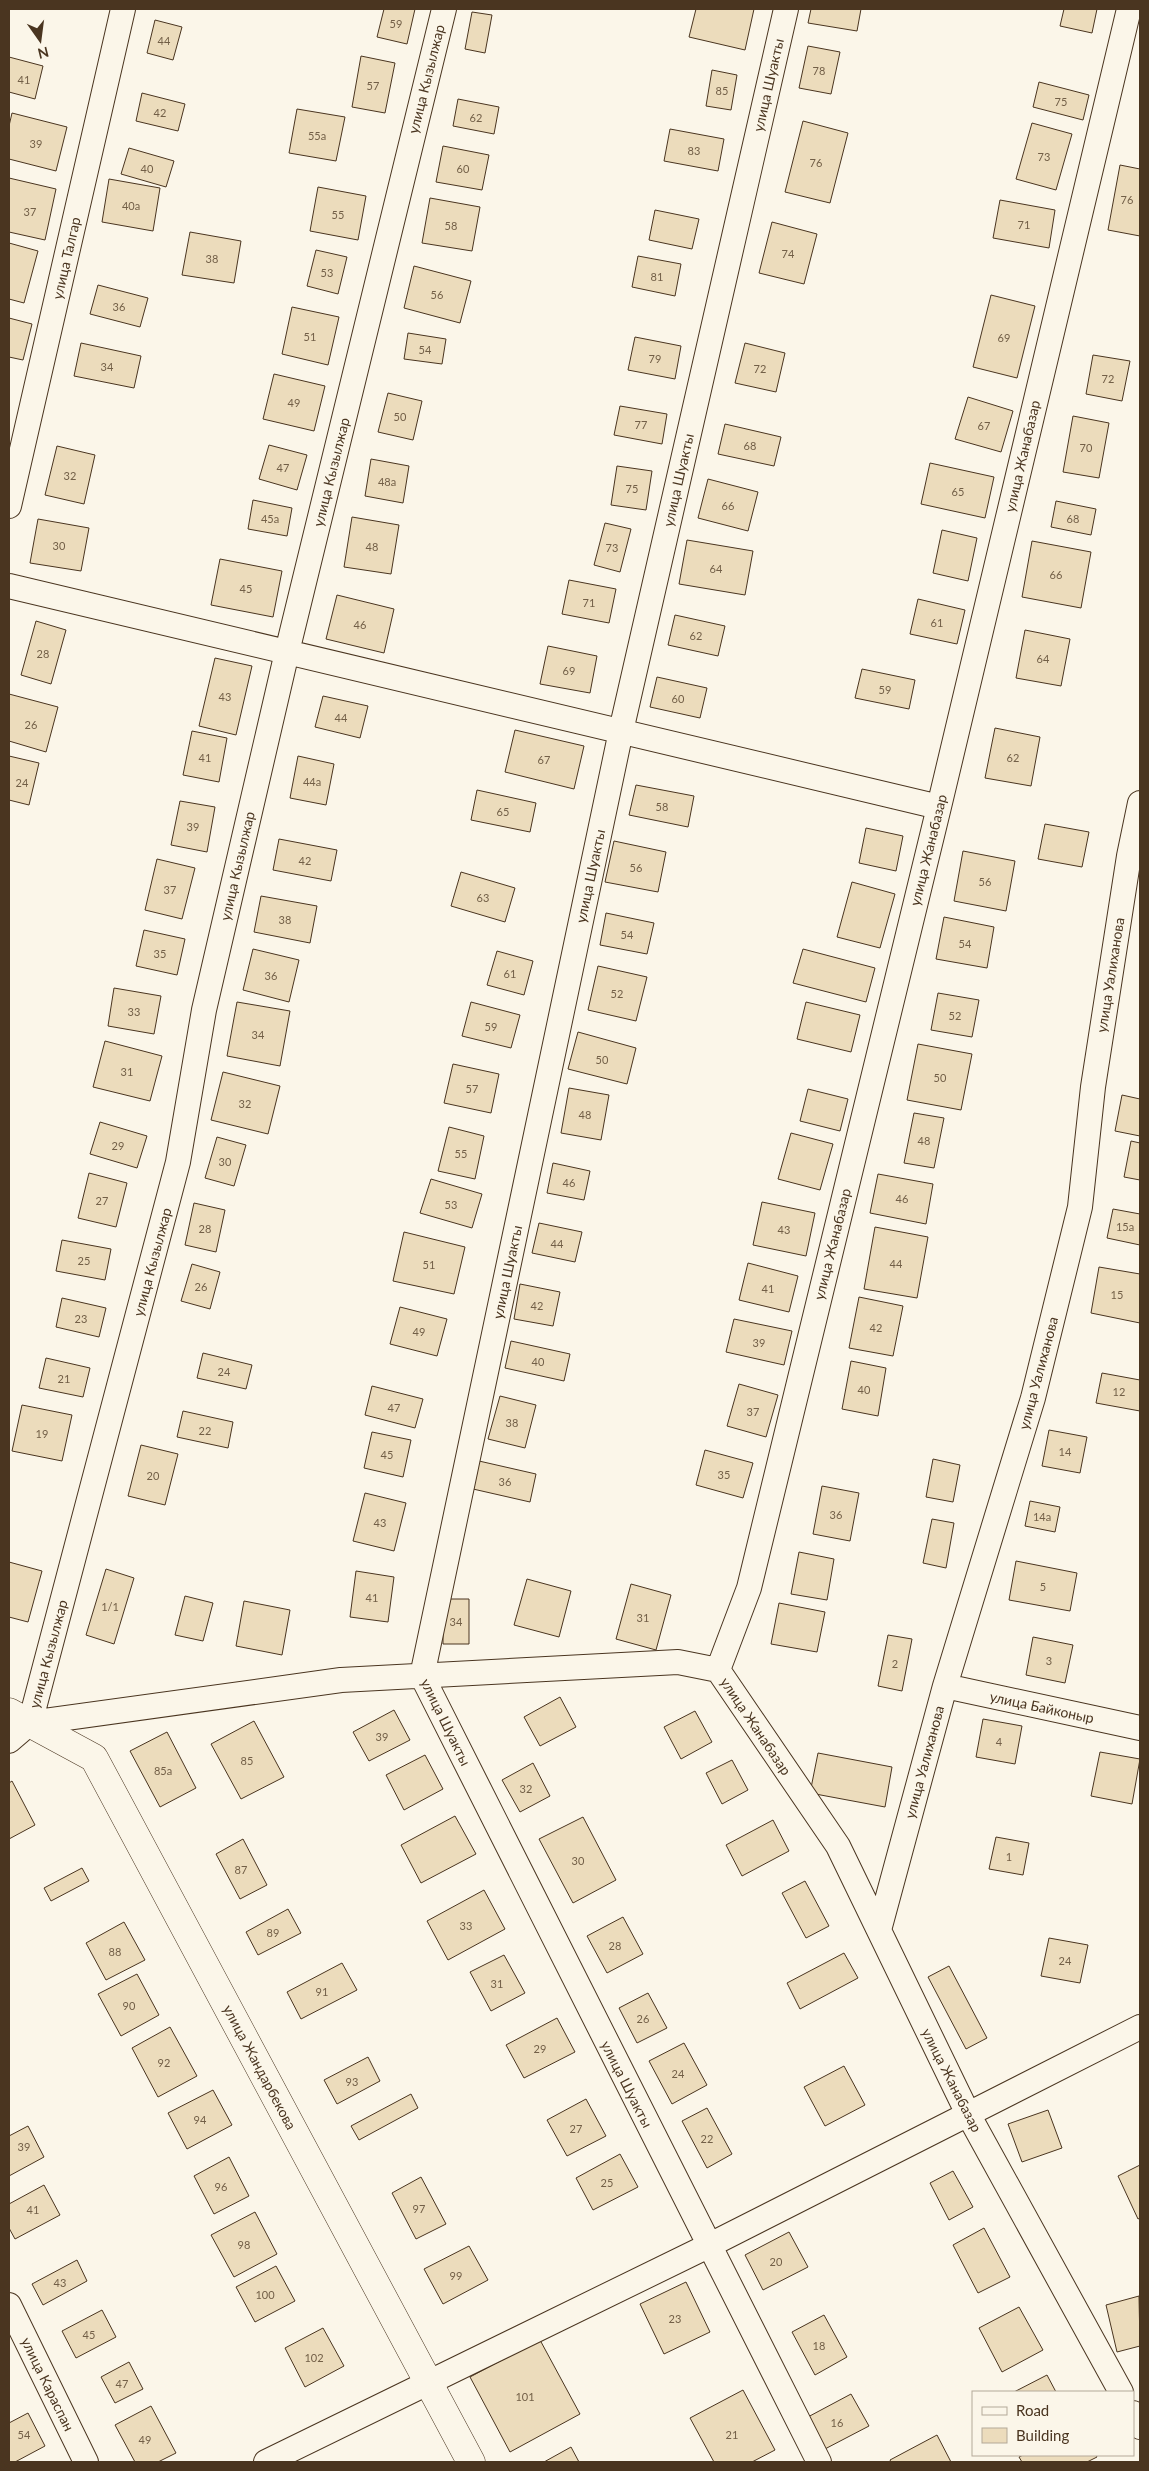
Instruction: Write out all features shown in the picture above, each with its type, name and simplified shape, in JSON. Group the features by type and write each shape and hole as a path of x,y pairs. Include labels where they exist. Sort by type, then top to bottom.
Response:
{"street":[{"name":"улица Талгар","path":"9,506 123,9"},
{"name":"улица Кызылжар","path":"19,1717 178,1162 204,1010 287,652 444,9"},
{"name":"улица Шуакты","path":"786,9 621,731 422,1676 708,2246 819,2462"},
{"name":"улица Жанабазар","path":"1120,2391 968,2114 838,1846 718,1670 749,1588 939,807 1129,9"},
{"path":"9,586 939,807"},
{"name":"улица Уалиханова","path":"878,1930 944,1686 1033,1398 1080,1207 1092,1087 1135,857 1140,803"},
{"path":"9,1741 19,1717 341,1680 678,1662 718,1670"},
{"name":"улица Байконыр","path":"944,1686 1140,1728"},
{"name":"улица Жандарбекова","path":"19,1717 94,1758 430,2382 471,2462"},
{"path":"266,2462 708,2246 1140,2027"},
{"name":"улица Караспан","path":"9,2305 86,2462"},
{"path":"1134,2415 1140,2427"}],"building":[{"path":"384,9 415,9 407,44 377,37"},
{"path":"696,9 754,9 745,50 689,37"},
{"path":"811,9 861,9 857,31 808,23"},
{"path":"1064,9 1097,9 1092,33 1060,26"},
{"path":"472,12 492,15 485,53 465,49"},
{"path":"155,20 182,27 173,60 147,53"},
{"path":"808,46 840,52 831,94 799,88"},
{"path":"361,56 395,63 385,113 352,107"},
{"path":"9,57 43,66 35,99 9,92"},
{"path":"712,70 737,75 731,110 706,106"},
{"path":"1039,82 1089,95 1083,120 1033,107"},
{"path":"142,93 185,104 178,131 136,121"},
{"path":"458,99 499,107 494,134 453,126"},
{"path":"297,109 345,117 336,161 289,153"},
{"path":"12,113 67,127 56,171 9,159 9,126"},
{"path":"803,121 848,133 830,203 785,192"},
{"path":"1032,123 1072,134 1056,190 1016,179"},
{"path":"670,129 724,139 718,171 664,161"},
{"path":"443,146 489,155 482,190 436,182"},
{"path":"129,148 174,161 166,187 121,174"},
{"path":"1120,165 1140,169 1140,236 1108,230"},
{"path":"9,178 56,189 45,240 9,232"},
{"path":"109,179 160,188 153,231 102,222"},
{"path":"318,187 366,196 358,240 310,231"},
{"path":"430,198 480,207 472,251 422,243"},
{"path":"1000,200 1055,210 1049,248 993,238"},
{"path":"655,210 699,219 692,249 649,240"},
{"path":"772,222 817,234 804,284 759,273"},
{"path":"190,232 241,241 234,283 182,275"},
{"path":"9,243 38,251 24,303 9,299"},
{"path":"316,250 347,257 338,294 307,286"},
{"path":"638,256 681,264 675,296 632,287"},
{"path":"414,266 471,281 460,323 404,308"},
{"path":"98,285 148,298 140,327 90,314"},
{"path":"991,295 1035,306 1017,378 973,367"},
{"path":"292,307 339,317 328,365 282,354"},
{"path":"9,318 32,324 23,360 9,357"},
{"path":"408,333 446,339 442,364 404,359"},
{"path":"635,337 681,346 675,379 628,370"},
{"path":"81,343 141,356 134,388 74,376"},
{"path":"745,343 785,353 776,392 735,383"},
{"path":"1093,355 1130,361 1122,401 1086,394"},
{"path":"274,374 325,386 314,431 263,419"},
{"path":"388,393 422,401 413,440 378,432"},
{"path":"968,397 1013,411 1001,452 955,439"},
{"path":"620,406 667,414 662,444 614,435"},
{"path":"1073,416 1109,423 1099,478 1063,472"},
{"path":"725,424 781,437 774,466 718,454"},
{"path":"269,445 307,455 297,490 259,479"},
{"path":"57,446 95,455 84,504 45,495"},
{"path":"371,459 409,466 403,503 365,496"},
{"path":"930,463 994,477 985,518 921,504"},
{"path":"617,466 652,471 646,510 611,505"},
{"path":"708,479 758,492 748,531 698,518"},
{"path":"253,500 292,508 287,536 248,529"},
{"path":"1056,501 1096,509 1091,535 1051,527"},
{"path":"352,517 399,525 391,574 344,567"},
{"path":"38,519 89,528 81,571 30,563"},
{"path":"605,523 631,529 620,572 594,565"},
{"path":"942,530 977,538 968,581 933,573"},
{"path":"687,540 753,551 745,595 679,584"},
{"path":"1032,541 1091,552 1081,608 1022,597"},
{"path":"220,559 282,571 273,617 211,605"},
{"path":"569,580 616,589 609,623 562,614"},
{"path":"337,595 394,609 384,653 326,639"},
{"path":"918,599 965,610 957,644 910,634"},
{"path":"675,615 725,626 718,656 668,645"},
{"path":"36,621 66,630 51,684 21,675"},
{"path":"1025,630 1070,639 1061,686 1016,678"},
{"path":"548,646 597,656 590,693 540,684"},
{"path":"215,658 252,666 236,735 199,726"},
{"path":"862,669 915,680 909,709 855,698"},
{"path":"657,677 707,688 700,718 650,707"},
{"path":"9,694 58,707 46,752 9,741"},
{"path":"323,696 368,706 360,738 315,727"},
{"path":"995,728 1040,737 1031,786 985,778"},
{"path":"515,730 584,746 574,789 505,772"},
{"path":"192,731 227,738 219,782 183,775"},
{"path":"9,756 39,763 29,805 9,800"},
{"path":"298,756 334,764 326,805 290,798"},
{"path":"636,785 694,796 688,827 629,815"},
{"path":"477,790 536,803 530,832 471,820"},
{"path":"180,801 215,807 207,852 171,845"},
{"path":"1045,824 1089,832 1082,867 1038,859"},
{"path":"866,828 903,836 896,871 859,863"},
{"path":"279,839 337,850 331,881 273,870"},
{"path":"614,841 666,852 658,892 605,882"},
{"path":"963,851 1015,861 1006,911 954,901"},
{"path":"157,859 195,868 182,919 145,910"},
{"path":"461,872 515,888 505,922 451,906"},
{"path":"852,882 895,894 880,948 837,937"},
{"path":"261,896 317,906 310,943 254,932"},
{"path":"606,913 654,923 647,954 600,945"},
{"path":"944,917 994,927 987,968 936,959"},
{"path":"144,930 185,939 177,975 136,966"},
{"path":"253,949 299,960 289,1002 243,990"},
{"path":"803,949 875,968 866,1002 793,983"},
{"path":"497,951 533,961 524,995 487,985"},
{"path":"598,966 647,977 636,1021 588,1010"},
{"path":"114,988 161,996 154,1034 108,1026"},
{"path":"938,993 979,1000 972,1037 931,1030"},
{"path":"237,1002 290,1011 280,1066 227,1056"},
{"path":"471,1002 520,1015 511,1048 462,1036"},
{"path":"806,1002 860,1015 851,1052 797,1039"},
{"path":"578,1032 636,1048 627,1084 568,1069"},
{"path":"105,1041 162,1056 150,1101 93,1087"},
{"path":"918,1044 972,1054 961,1110 907,1100"},
{"path":"453,1064 499,1074 491,1113 444,1103"},
{"path":"223,1072 280,1086 268,1134 211,1120"},
{"path":"569,1088 609,1095 601,1140 561,1133"},
{"path":"808,1089 848,1099 840,1131 800,1121"},
{"path":"1122,1095 1140,1099 1140,1136 1115,1131"},
{"path":"914,1113 944,1118 934,1168 904,1163"},
{"path":"100,1122 147,1136 137,1168 90,1154"},
{"path":"449,1127 484,1136 475,1179 438,1171"},
{"path":"791,1133 833,1144 820,1190 778,1179"},
{"path":"217,1137 246,1145 234,1186 205,1178"},
{"path":"1131,1141 1140,1143 1140,1180 1124,1177"},
{"path":"553,1163 590,1171 584,1200 547,1193"},
{"path":"89,1173 127,1183 116,1227 78,1218"},
{"path":"878,1174 933,1184 926,1224 870,1213"},
{"path":"431,1179 482,1194 472,1228 420,1213"},
{"path":"762,1202 815,1213 806,1256 753,1245"},
{"path":"194,1203 225,1210 216,1252 185,1245"},
{"path":"1113,1209 1140,1214 1140,1245 1107,1238"},
{"path":"539,1223 582,1232 575,1262 532,1253"},
{"path":"875,1227 928,1237 917,1298 864,1289"},
{"path":"404,1232 465,1247 454,1294 393,1281"},
{"path":"62,1240 111,1249 105,1280 56,1271"},
{"path":"748,1263 798,1276 789,1312 739,1300"},
{"path":"192,1264 220,1272 210,1309 181,1301"},
{"path":"1099,1267 1140,1274 1140,1323 1091,1313"},
{"path":"520,1284 560,1292 553,1326 514,1319"},
{"path":"859,1297 903,1306 893,1356 849,1348"},
{"path":"62,1298 106,1308 99,1337 56,1327"},
{"path":"400,1307 447,1319 437,1356 390,1344"},
{"path":"734,1319 792,1331 784,1365 726,1352"},
{"path":"511,1341 570,1354 564,1381 505,1368"},
{"path":"203,1353 252,1365 246,1389 197,1378"},
{"path":"46,1358 90,1368 83,1397 39,1388"},
{"path":"851,1361 886,1368 878,1416 842,1409"},
{"path":"1102,1373 1140,1380 1140,1411 1096,1403"},
{"path":"739,1384 778,1395 766,1437 727,1426"},
{"path":"372,1386 423,1399 415,1428 365,1415"},
{"path":"500,1396 536,1405 525,1448 488,1439"},
{"path":"22,1405 72,1415 62,1461 12,1451"},
{"path":"183,1411 233,1422 228,1448 177,1437"},
{"path":"1049,1430 1087,1437 1080,1473 1042,1466"},
{"path":"372,1432 411,1440 403,1477 364,1468"},
{"path":"141,1445 178,1454 165,1505 128,1496"},
{"path":"705,1450 753,1463 743,1498 696,1485"},
{"path":"933,1459 960,1465 953,1502 926,1497"},
{"path":"479,1461 536,1474 530,1502 473,1489"},
{"path":"822,1486 859,1493 850,1541 813,1534"},
{"path":"365,1493 406,1503 394,1551 353,1541"},
{"path":"1030,1501 1060,1507 1055,1532 1025,1526"},
{"path":"932,1519 954,1523 946,1568 923,1563"},
{"path":"799,1552 834,1559 827,1600 791,1594"},
{"path":"1016,1561 1077,1573 1070,1611 1009,1600"},
{"path":"9,1562 42,1571 28,1622 9,1617"},
{"path":"106,1569 134,1578 114,1644 86,1635"},
{"path":"356,1571 394,1577 388,1622 350,1617"},
{"path":"527,1579 571,1591 559,1637 514,1625"},
{"path":"631,1584 671,1595 656,1650 616,1639"},
{"path":"185,1596 213,1603 203,1641 175,1635"},
{"path":"443,1599 469,1599 469,1644 443,1644"},
{"path":"244,1601 290,1610 282,1655 236,1646"},
{"path":"779,1603 825,1612 817,1652 771,1644"},
{"path":"888,1635 912,1639 902,1691 878,1686"},
{"path":"1033,1637 1073,1645 1065,1683 1026,1675"},
{"path":"560,1697 576,1727 540,1746 524,1717"},
{"path":"394,1710 410,1740 369,1761 353,1732"},
{"path":"695,1711 712,1742 681,1759 664,1727"},
{"path":"983,1719 1022,1726 1015,1764 976,1757"},
{"path":"254,1721 284,1777 241,1799 211,1744"},
{"path":"167,1732 196,1788 160,1807 130,1751"},
{"path":"1100,1752 1140,1759 1132,1804 1091,1796"},
{"path":"818,1753 892,1767 885,1807 810,1793"},
{"path":"425,1755 443,1789 404,1810 386,1775"},
{"path":"732,1760 748,1790 722,1804 706,1773"},
{"path":"533,1763 550,1796 520,1812 502,1780"},
{"path":"12,1781 35,1825 9,1839 9,1783"},
{"path":"455,1816 476,1854 421,1883 401,1845"},
{"path":"583,1817 616,1880 573,1903 539,1839"},
{"path":"773,1820 789,1851 742,1876 726,1845"},
{"path":"996,1837 1029,1843 1023,1875 989,1869"},
{"path":"243,1839 267,1885 240,1899 216,1854"},
{"path":"82,1868 89,1881 51,1901 44,1888"},
{"path":"805,1881 829,1926 806,1938 782,1893"},
{"path":"484,1890 505,1929 448,1960 427,1921"},
{"path":"288,1909 301,1933 258,1955 246,1932"},
{"path":"623,1917 643,1954 607,1973 587,1936"},
{"path":"124,1922 145,1960 106,1980 86,1943"},
{"path":"1049,1938 1088,1945 1080,1983 1041,1976"},
{"path":"844,1953 858,1978 800,2009 787,1983"},
{"path":"504,1955 525,1993 491,2011 470,1972"},
{"path":"342,1963 357,1990 301,2019 287,1992"},
{"path":"949,1966 987,2038 966,2049 928,1977"},
{"path":"137,1974 159,2015 121,2036 98,1994"},
{"path":"648,1993 667,2028 637,2043 619,2008"},
{"path":"557,2018 575,2052 524,2078 506,2045"},
{"path":"170,2027 197,2076 158,2097 132,2048"},
{"path":"684,2043 707,2085 672,2104 649,2061"},
{"path":"368,2057 380,2081 337,2104 324,2080"},
{"path":"844,2066 865,2105 825,2126 804,2087"},
{"path":"213,2090 232,2125 187,2149 168,2113"},
{"path":"411,2094 418,2108 359,2140 351,2126"},
{"path":"586,2099 606,2136 567,2156 547,2120"},
{"path":"707,2108 732,2154 707,2168 682,2121"},
{"path":"1048,2110 1062,2148 1022,2162 1008,2124"},
{"path":"28,2126 44,2157 9,2176 9,2136"},
{"path":"620,2154 638,2187 593,2210 576,2178"},
{"path":"229,2157 249,2196 214,2214 194,2176"},
{"path":"1140,2165 1140,2218 1138,2219 1118,2176"},
{"path":"953,2171 973,2207 949,2220 930,2183"},
{"path":"421,2177 446,2224 416,2239 392,2193"},
{"path":"44,2185 60,2215 15,2239 9,2228 9,2204"},
{"path":"255,2212 277,2254 234,2277 211,2235"},
{"path":"984,2228 1010,2277 978,2293 953,2245"},
{"path":"789,2232 808,2267 763,2290 745,2255"},
{"path":"469,2246 488,2280 443,2304 424,2269"},
{"path":"77,2260 87,2281 43,2305 32,2284"},
{"path":"276,2266 295,2301 255,2322 236,2287"},
{"path":"686,2282 710,2332 664,2354 640,2304"},
{"path":"1139,2296 1140,2346 1117,2352 1106,2305"},
{"path":"1019,2307 1043,2350 1002,2372 979,2328"},
{"path":"102,2310 116,2337 76,2358 62,2331"},
{"path":"824,2315 847,2357 815,2375 792,2332"},
{"path":"323,2328 344,2366 305,2387 285,2348"},
{"path":"540,2340 580,2414 510,2452 470,2377"},
{"path":"129,2362 143,2389 115,2403 101,2377"},
{"path":"1047,2375 1055,2391 1016,2391"},
{"path":"743,2390 775,2450 752,2462 714,2462 690,2418"},
{"path":"851,2394 869,2426 823,2450 806,2418"},
{"path":"151,2406 176,2453 158,2462 135,2462 115,2425"},
{"path":"28,2413 45,2446 15,2462 9,2462 9,2423"},
{"path":"937,2435 951,2462 891,2462 890,2460"},
{"path":"571,2447 579,2462 544,2462"},
{"path":"1019,2457 1097,2457 1087,2462 1022,2462"}]}
